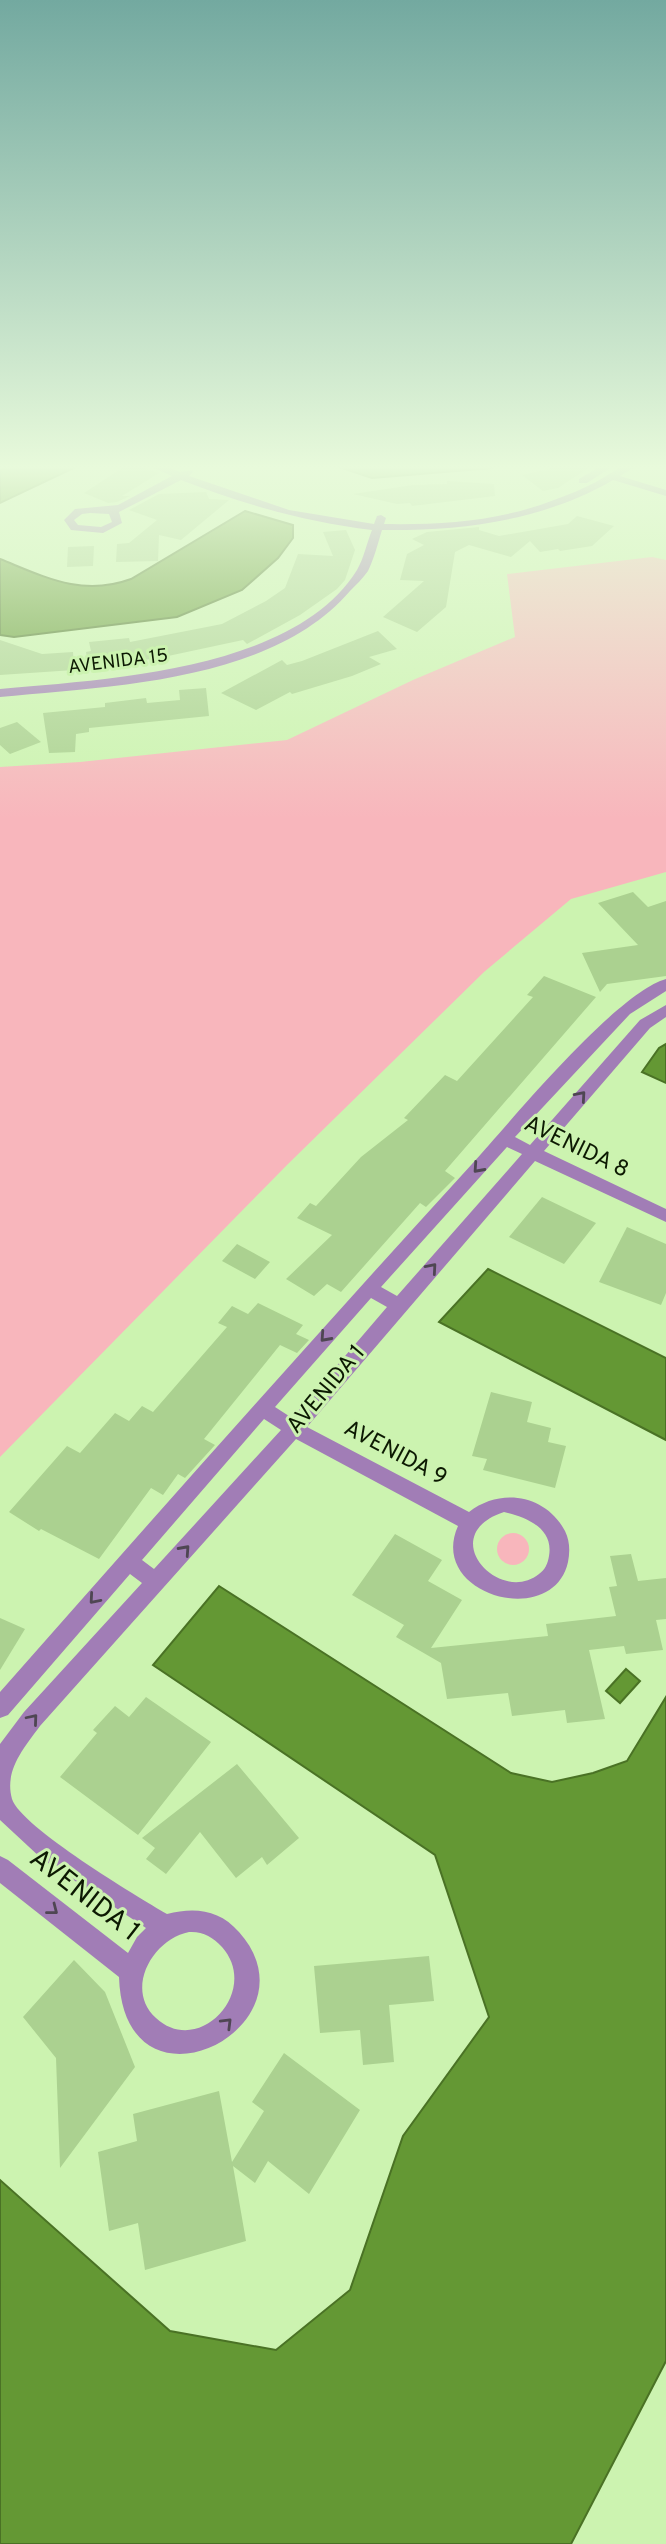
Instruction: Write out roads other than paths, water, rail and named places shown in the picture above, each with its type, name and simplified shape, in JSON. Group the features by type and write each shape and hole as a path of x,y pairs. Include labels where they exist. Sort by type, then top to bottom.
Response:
{"street":[{"name":"AVENIDA 15","path":"0,693 164,675 230,660 261,649 320,616 356,582"},
{"name":"AVENIDA 1","path":"0,1708 261,1408 504,1139 625,1010 666,984"},
{"name":"AVENIDA 1","path":"165,1926 106,1892 23,1828 2,1805 0,1777 5,1755 32,1719 294,1429 645,1024 666,1010"},
{"name":"AVENIDA 8","path":"504,1139 666,1216"},
{"path":"369,1288 400,1306"},
{"name":"AVENIDA 9","path":"261,1408 294,1429 470,1521"},
{"path":"504,1504 531,1509 543,1516 558,1537 559,1562 554,1573 533,1588 519,1591 505,1590 485,1582 470,1568 464,1556 462,1544 470,1521 479,1513 504,1504"},
{"path":"128,1561 156,1582"},
{"name":"AVENIDA 1","path":"0,1868 131,1971"},
{"name":"AVENIDA 1","path":"195,1920 223,1930 242,1954 247,1987 234,2018 209,2039 177,2044 149,2031 132,2004 131,1971 145,1945 165,1926 195,1920"}]}
